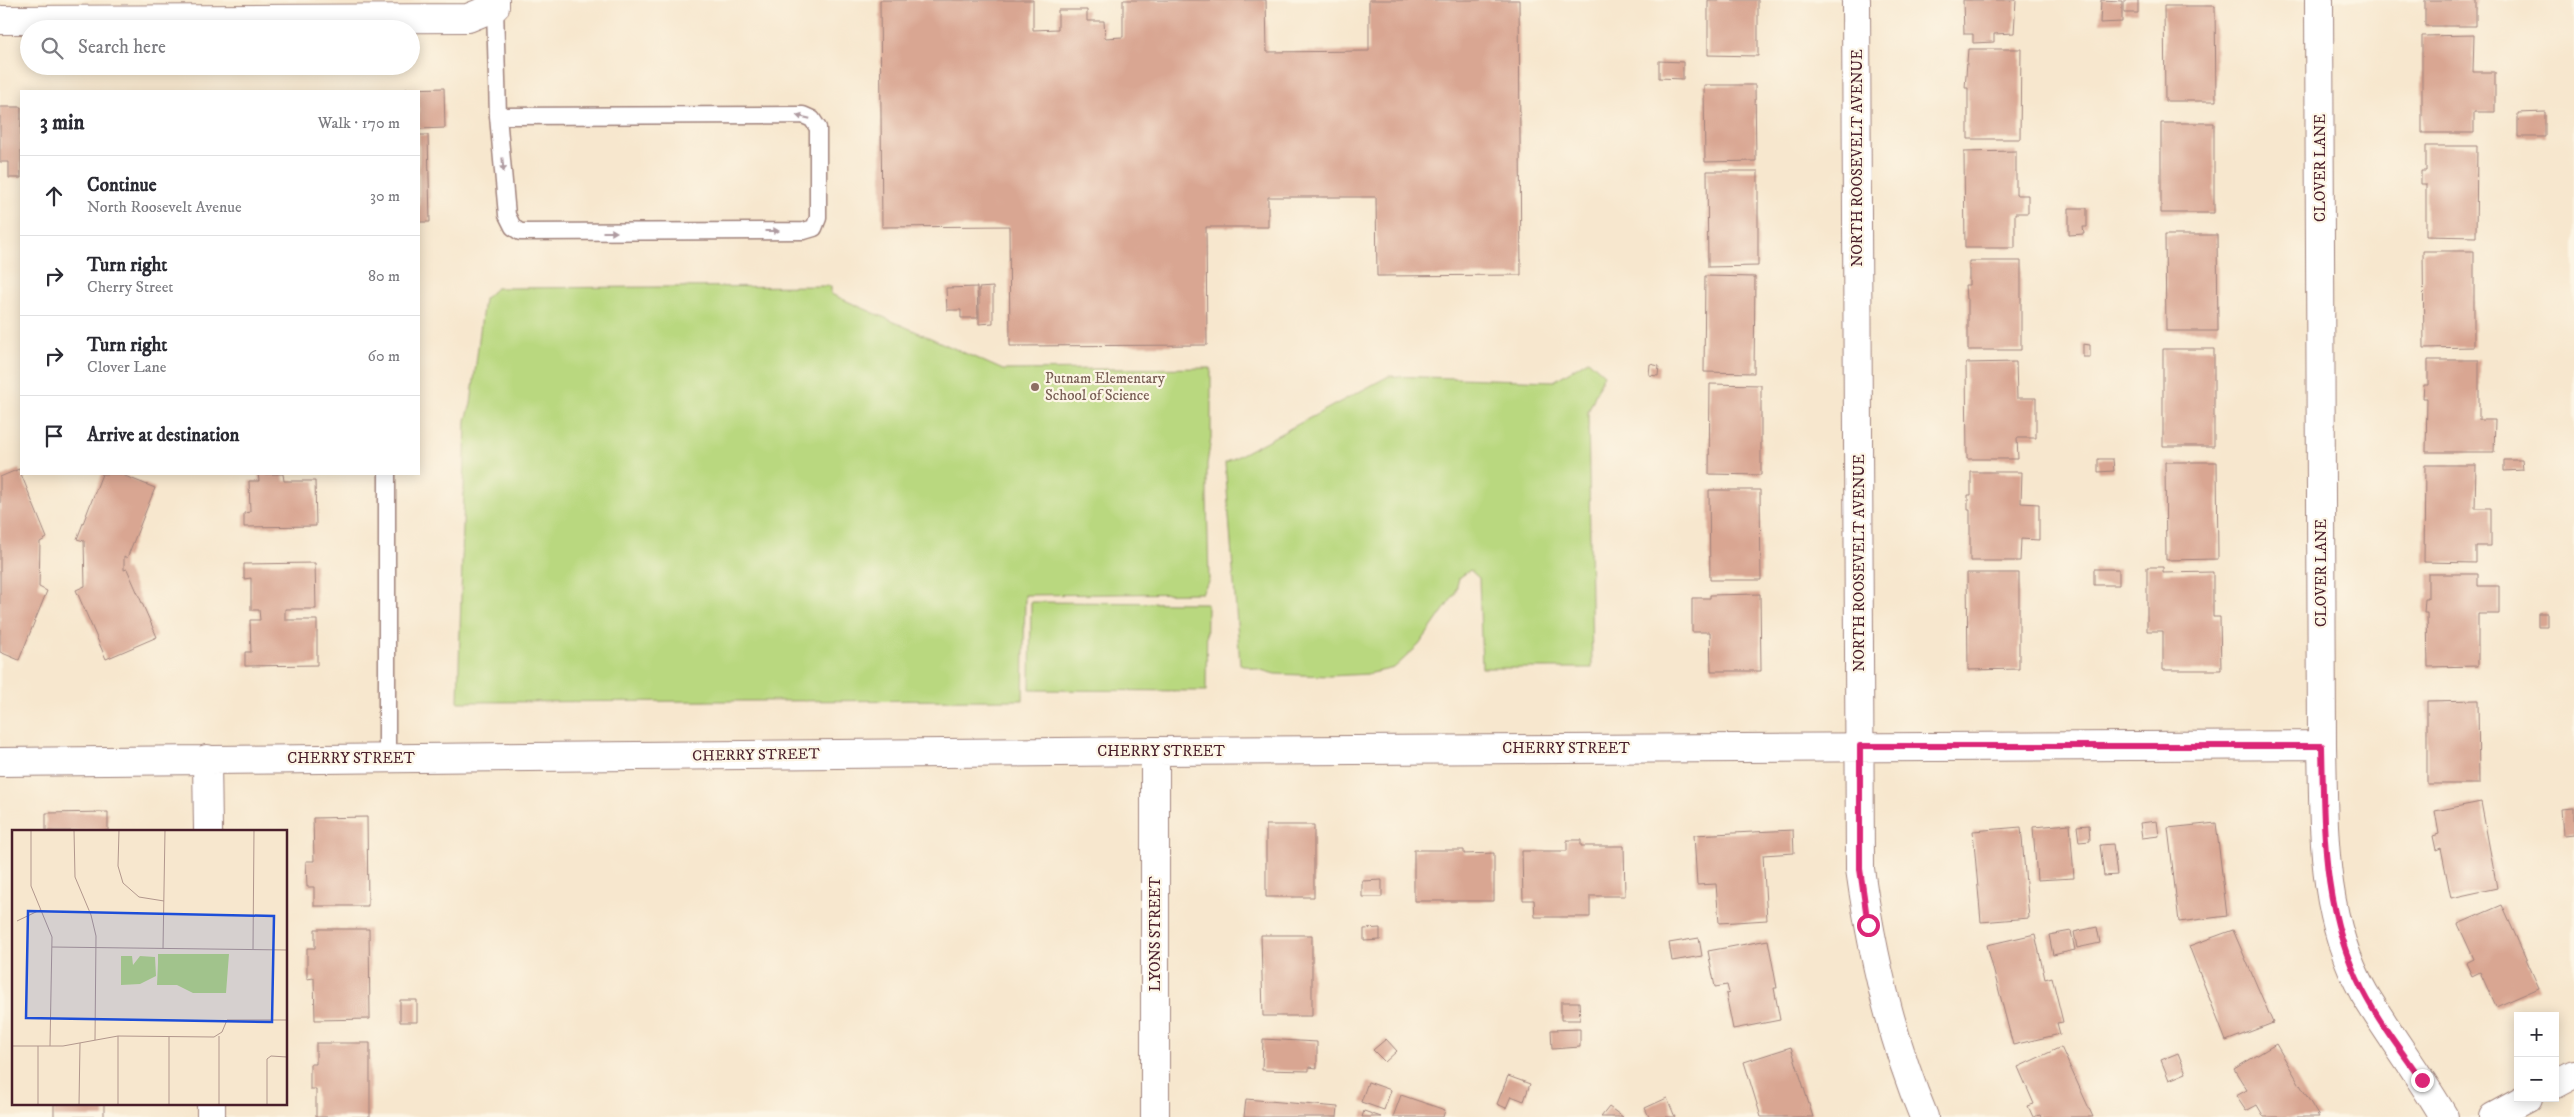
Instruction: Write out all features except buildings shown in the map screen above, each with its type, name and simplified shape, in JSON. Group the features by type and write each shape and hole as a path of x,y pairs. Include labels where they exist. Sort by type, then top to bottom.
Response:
{"street":[{"name":"NORTH ROOSEVELT AVENUE","path":"1856,0 1860,869 1879,981 1913,1091 1924,1117"},
{"name":"CLOVER LANE","path":"2319,0 2324,856 2340,934 2364,991 2444,1117"},
{"path":"0,20 468,18 495,4"},
{"name":"CHERRY STREET","path":"0,762 1860,746 2322,746"},
{"name":"LYONS STREET","path":"1155,751 1155,1117"},
{"path":"207,759 208,830"},
{"path":"2559,1082 2574,1074"},
{"path":"2493,1117 2521,1102"},
{"path":"211,1104 211,1117"}],"lane":[{"path":"495,4 498,116 507,215 513,227 520,232 804,231 814,228 818,218 818,128 812,119 803,114 498,116"},
{"path":"387,475 387,758"}],"green space":[{"path":"831,286 831,294 1003,370 1211,368 1211,438 1207,464 1209,580 1202,593 1025,595 1023,700 458,702 466,420 471,404 484,299 496,288"},
{"path":"1588,360 1604,374 1588,412 1592,668 1482,668 1479,578 1470,570 1459,578 1455,594 1419,645 1394,668 1368,674 1330,676 1275,674 1240,664 1225,463 1389,376 1554,381"},
{"path":"1031,602 1207,603 1206,691 1030,690"}],"place":[{"name":"Putnam Elementary School of Science","path":"1035,387"}],"route":[{"path":"1868,925 1860,869 1860,746 2322,746 2324,856 2338,926 2349,960 2364,991 2390,1034 2422,1080"}]}
